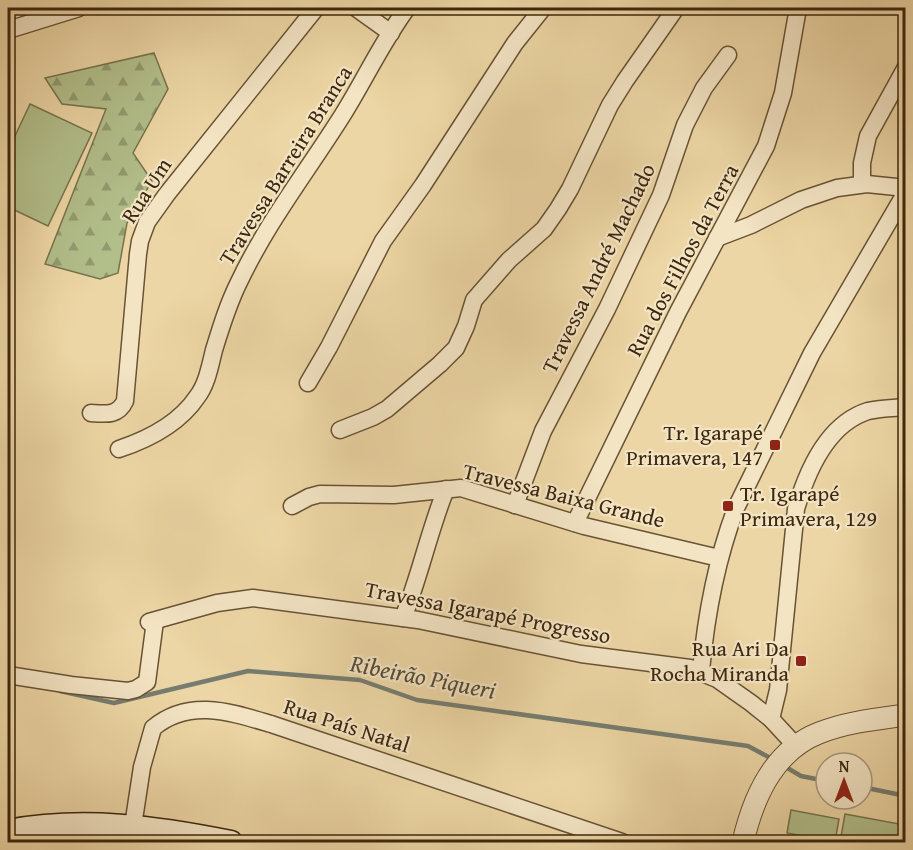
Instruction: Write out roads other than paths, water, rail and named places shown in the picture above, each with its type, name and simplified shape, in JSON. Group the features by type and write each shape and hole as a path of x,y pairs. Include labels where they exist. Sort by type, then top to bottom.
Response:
{"main road":[{"path":"8,831 40,825 133,826 231,843"}],"street":[{"path":"8,30 80,8"},
{"name":"Rua Um","path":"91,413 115,413 122,408 125,401 138,254 147,222 196,156 316,8"},
{"path":"356,8 391,33"},
{"name":"Travessa Barreira Branca","path":"119,449 149,438 160,431 174,421 198,397 208,374 231,298 247,266 277,211 343,114 407,8"},
{"path":"308,383 383,241 423,185 515,43 543,8"},
{"path":"340,430 387,409 456,348 474,300 509,260 544,229 558,209 615,97 676,8"},
{"name":"Rua dos Filhos da Terra","path":"575,523 678,312 766,146 783,93 798,8"},
{"name":"Travessa André Machado","path":"515,505 543,431 607,309 661,195 685,125 704,88 728,55"},
{"path":"862,184 862,163 868,136 906,67"},
{"path":"701,671 706,621 719,558 736,508 800,378 906,190 862,184 820,193 717,238"},
{"path":"771,719 777,690 796,509 804,483 812,465 838,428 851,418 870,411 906,407"},
{"name":"Travessa Baixa Grande","path":"292,506 320,494 394,495 461,488 575,523 719,558"},
{"path":"403,618 446,489"},
{"name":"Travessa Igarapé Progresso","path":"8,675 71,685 128,691 136,689 147,682 152,621 216,603 252,598 403,618 581,654 701,671 717,679 771,719 793,748"},
{"name":"Rua País Natal","path":"133,826 146,749 153,728 175,714 195,709 213,710 272,724 622,843"},
{"path":"743,843 752,809 766,777 793,748 820,732 866,721 906,715"}],"waterway":[{"name":"Ribeirão Piqueri","path":"60,691 114,703 248,671 360,680 417,700 748,746 774,760"},
{"name":"Ribeirão Piqueri","path":"784,766 801,776 814,779"},
{"name":"Ribeirão Piqueri","path":"874,789 906,796"}],"place":[{"name":"Tr. Igarapé Primavera, 147","path":"775,445"},
{"name":"Tr. Igarapé Primavera, 129","path":"728,506"},
{"name":"Rua Ari Da Rocha Miranda","path":"801,661"}]}
